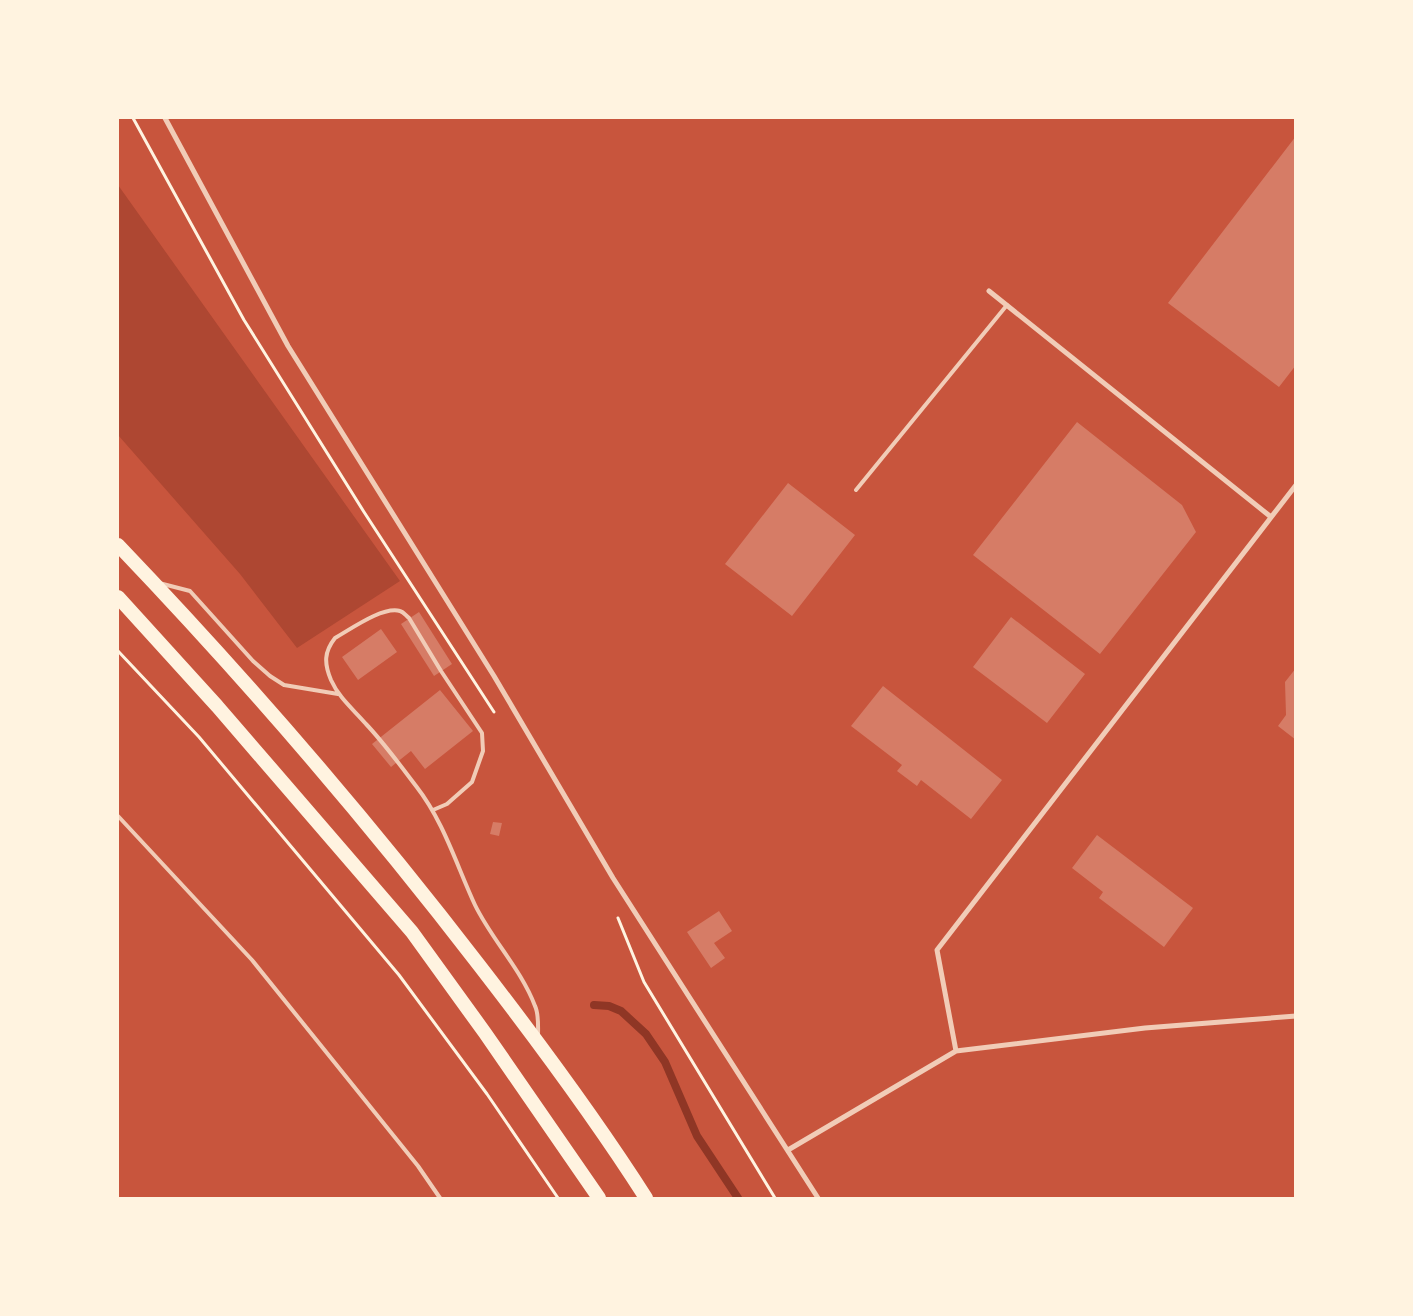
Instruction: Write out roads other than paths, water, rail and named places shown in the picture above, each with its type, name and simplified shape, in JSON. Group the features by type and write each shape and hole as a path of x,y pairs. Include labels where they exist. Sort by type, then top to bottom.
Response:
{"highway":[{"path":"118,545 224,657 342,794 435,907 539,1043 646,1198"},
{"path":"118,597 217,706 412,932 485,1033 599,1198"}],"street":[{"path":"165,118 288,346 494,676 613,878 818,1198"},
{"path":"988,291 1271,517"},
{"path":"956,1051 937,950 1296,485"},
{"path":"788,1150 956,1051 1145,1028 1296,1016"}],"lane":[{"path":"856,490 1007,305"},
{"path":"152,581 190,591 253,661 284,685 338,694"},
{"path":"434,810 448,804 472,782 483,750 482,733 409,618 402,612 394,610 383,612 335,638 330,644 326,652 326,663 330,678 338,694 366,723 434,810 475,904 491,935 525,984 536,1008 539,1043"},
{"path":"118,816 252,960 418,1166 440,1198"}],"waterway":[{"path":"594,1005 609,1006 621,1011 646,1034 665,1062 697,1136 738,1198"}]}
